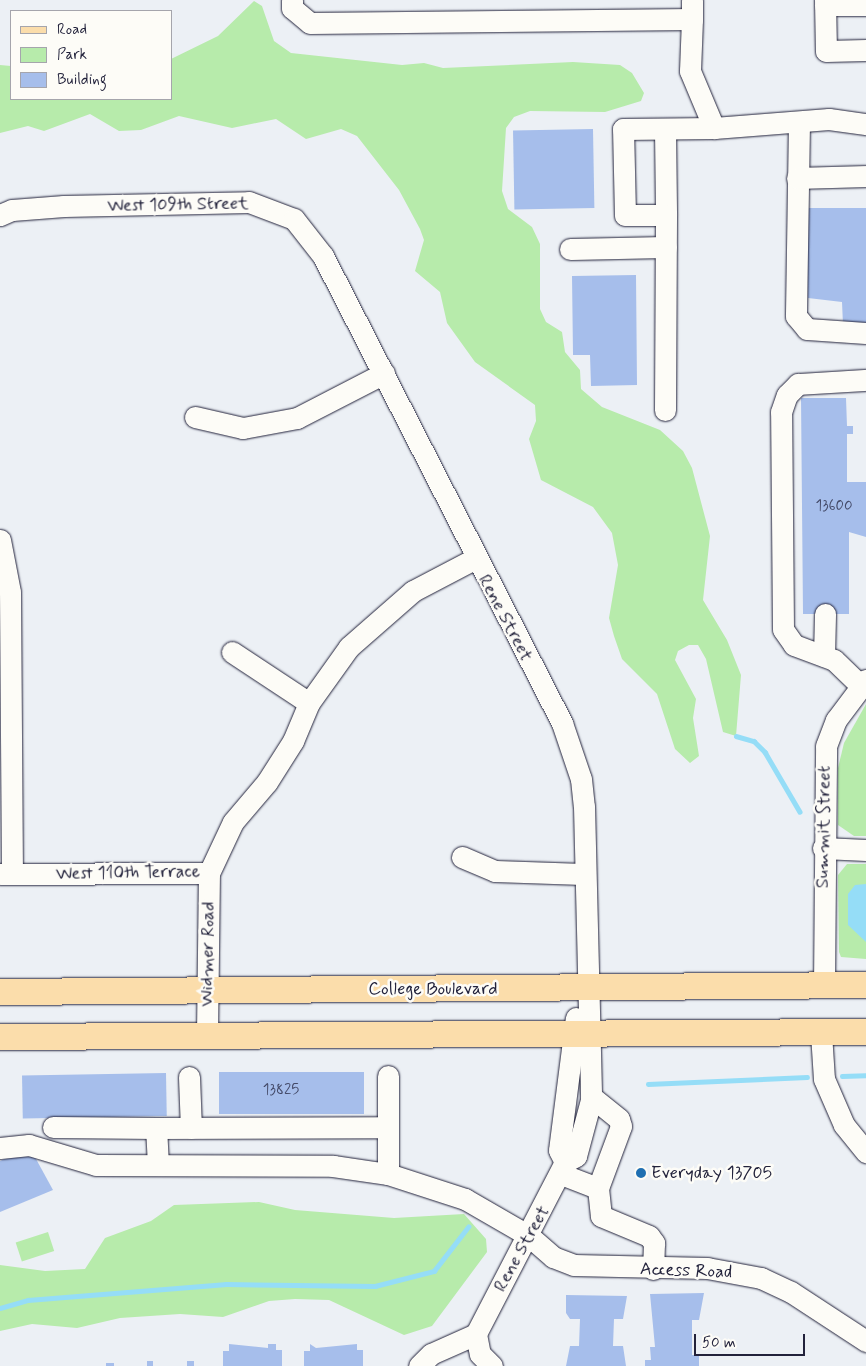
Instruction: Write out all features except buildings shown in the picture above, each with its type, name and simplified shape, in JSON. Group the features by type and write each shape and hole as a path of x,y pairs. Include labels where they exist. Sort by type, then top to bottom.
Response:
{"main road":[{"name":"College Boulevard","path":"0,992 866,985"},
{"path":"0,1037 207,1034 866,1032"}],"street":[{"path":"292,0 292,8 310,23 692,10 690,71 714,128"},
{"path":"866,4 825,2 826,50 866,50"},
{"path":"666,215 625,215 623,129 714,128 829,119 866,124"},
{"path":"799,122 796,316 806,329 866,333"},
{"path":"665,128 665,410"},
{"path":"797,178 866,176"},
{"name":"West 109th Street","path":"0,215 12,210 249,202 274,208 310,234 384,373"},
{"path":"570,249 666,247"},
{"path":"195,417 243,428 297,418 384,373"},
{"name":"Rene Street","path":"384,373 474,559 573,753 584,806 585,988 582,1034 559,1150 563,1168"},
{"path":"863,683 824,656 794,645 783,629 781,412 787,395 798,384 866,380"},
{"path":"0,540 10,592 6,874"},
{"name":"West 110th Terrace","path":"6,874 209,873 233,822 267,782 293,741 309,703 349,647 388,610 474,559"},
{"path":"824,656 825,614"},
{"path":"232,652 309,703"},
{"name":"Summit Street","path":"824,986 823,848 826,746 836,720 863,683"},
{"path":"823,848 866,850"},
{"path":"462,857 495,871 583,874"},
{"name":"Widmer Road","path":"207,1034 209,873"},
{"path":"821,1033 829,1093 844,1125 866,1152"},
{"name":"Rene Street","path":"476,1334 563,1168 576,1156 591,1096 582,1034"},
{"path":"388,1076 388,1174"},
{"path":"189,1077 191,1128"},
{"path":"591,1096 619,1119 621,1126 598,1188 601,1216 649,1236 654,1243 653,1269"},
{"path":"53,1127 388,1127"},
{"path":"156,1128 158,1165"},
{"name":"Access Road","path":"1,1146 29,1146 96,1164 333,1166 388,1174 465,1200 528,1236 553,1257 574,1265 727,1270 760,1278 792,1292 866,1341"},
{"path":"563,1168 598,1188"},
{"path":"420,1366 432,1354 476,1334 480,1354 492,1366"}],"green space":[{"path":"254,1 262,6 274,41 291,53 402,65 424,63 443,68 573,62 620,65 632,73 644,93 641,101 605,112 530,111 514,117 506,128 502,191 508,209 532,227 540,244 540,309 546,322 562,332 565,352 580,370 581,389 602,407 660,430 683,451 692,468 710,536 703,600 727,640 741,675 736,736 723,732 706,659 698,645 689,645 678,651 675,660 696,699 693,718 699,756 690,763 675,749 657,694 622,659 614,636 609,618 618,565 612,533 593,507 541,480 529,439 536,421 535,405 475,362 447,323 440,292 415,271 424,240 420,229 399,190 357,136 341,129 306,139 276,119 232,128 179,116 141,130 119,131 90,114 44,131 28,126 0,133 0,65 10,66 10,100 172,100 172,59 218,36"},
{"path":"866,704 866,836 854,836 838,825 838,768 844,743"},
{"path":"847,864 866,864 866,959 841,957 839,952 838,875"},
{"path":"259,1202 295,1210 394,1218 464,1214 486,1239 487,1252 432,1326 404,1335 329,1300 295,1299 269,1301 223,1317 180,1314 120,1318 77,1328 32,1324 0,1331 0,1265 45,1271 85,1269 105,1238 151,1221 174,1205"},
{"path":"48,1232 54,1251 22,1262 16,1243"}],"water":[{"path":"866,884 866,942 848,925 848,894 855,885"}],"waterway":[{"path":"736,736 754,741 765,752 800,812"},
{"path":"842,1076 866,1075"},
{"path":"648,1084 807,1077"},
{"path":"0,1308 28,1300 226,1284 375,1286 434,1271 468,1227"}],"place":[{"name":"Everyday 13705","path":"641,1173"}]}
